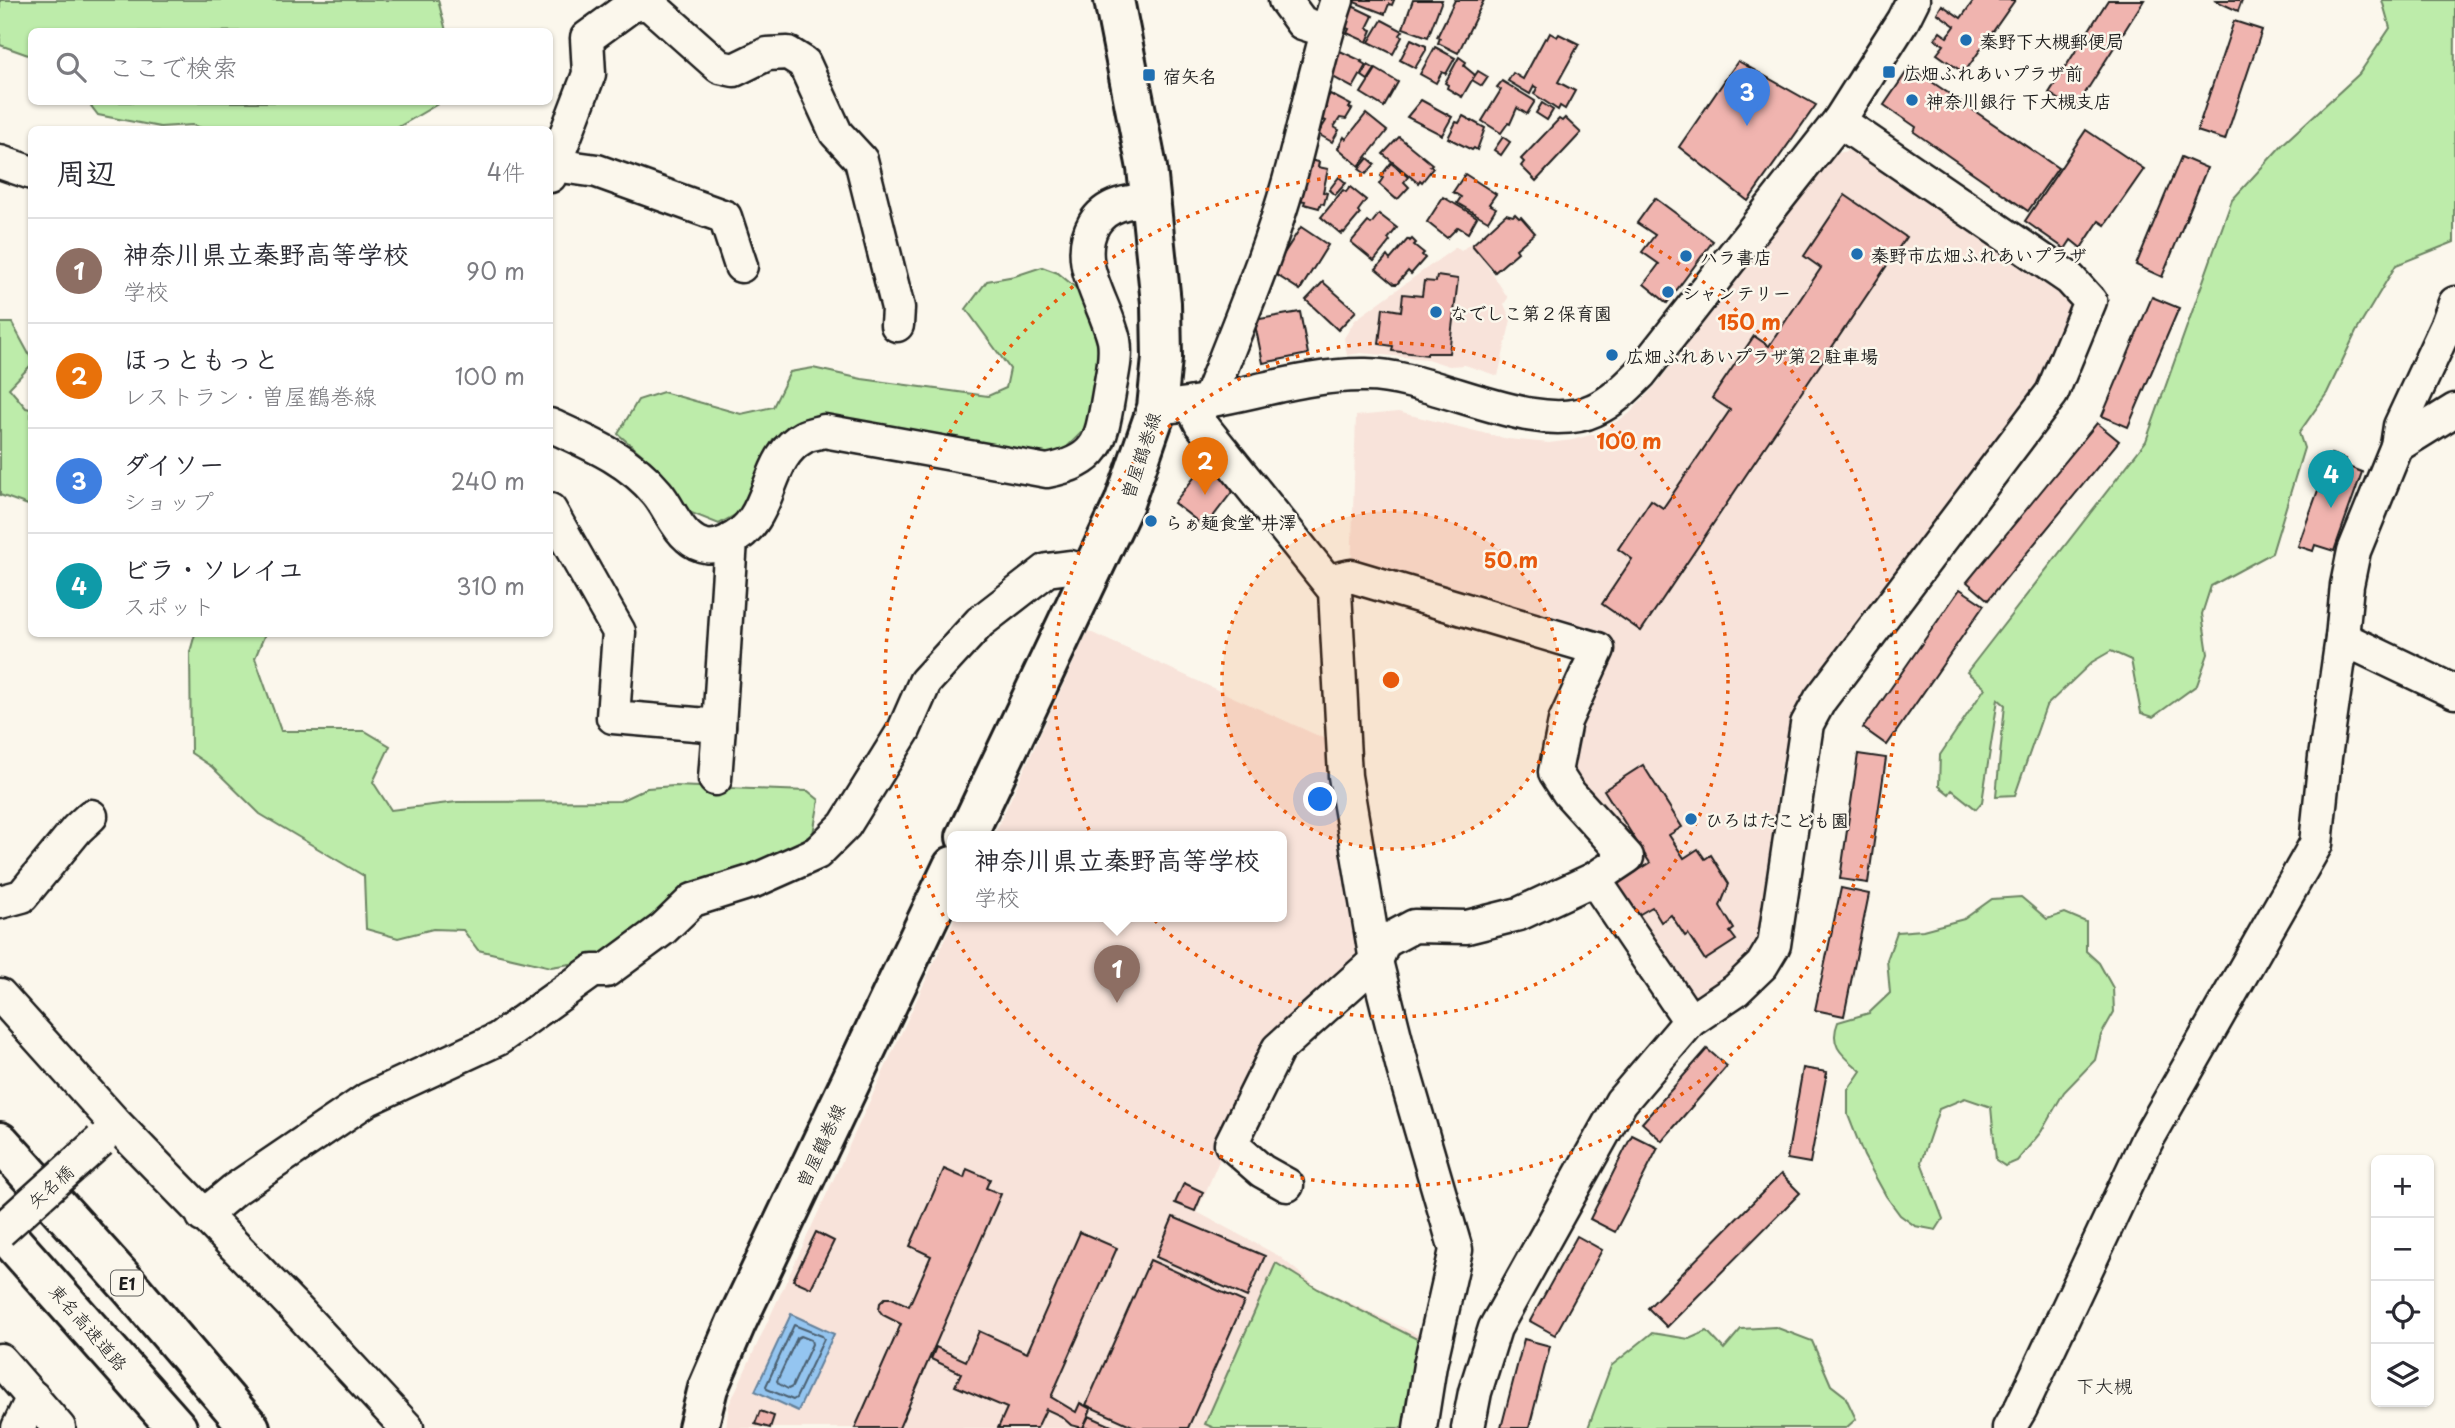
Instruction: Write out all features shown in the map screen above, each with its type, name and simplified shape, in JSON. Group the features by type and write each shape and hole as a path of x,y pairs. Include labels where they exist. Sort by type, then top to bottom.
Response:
{"main road":[{"name":"曽屋鶴巻線","path":"969,831 1124,503 1185,405 1161,358 1161,303 1147,168 1114,0"},
{"name":"曽屋鶴巻線","path":"698,1428 708,1388 736,1323 947,879"},
{"name":"E1","path":"0,1142 130,1287 250,1428"},
{"name":"東名高速道路","path":"0,1229 177,1428"}],"street":[{"path":"1285,0 1302,23 1327,31"},
{"path":"1185,405 1265,253 1289,182 1337,0"},
{"path":"1185,405 1295,383 1368,374 1419,383 1539,416 1573,417 1593,411 1615,398 1640,374 1839,121 1913,0"},
{"path":"553,168 589,74 587,38 632,5 648,3 720,67 734,70 767,54 788,53 804,63 836,133 861,160 898,308 897,325"},
{"path":"1468,1428 1475,1392 1495,1328 1621,1102 1690,1021 1735,990 1762,965 1774,945 1807,724 1820,700 2052,393 2090,301 2070,279 1839,121"},
{"path":"0,162 28,172"},
{"path":"553,171 597,170 725,217 741,266"},
{"path":"553,426 612,454 641,475 659,495 686,536 700,545 716,547 743,533 759,514 778,463 804,436 824,432 1047,471 1070,466 1088,455 1102,436 1115,360 1114,341 1089,272 1085,252 1087,236 1098,217 1124,201 1150,200"},
{"path":"2009,1428 2021,1408 2147,1140 2316,844 2347,585 2354,551 2398,446 2400,426 2455,303"},
{"path":"1185,405 1335,590 1345,776 1376,961 1403,1068 1456,1250 1430,1365 1420,1428"},
{"path":"2398,446 2455,410"},
{"path":"553,515 619,632 613,717 719,726"},
{"path":"715,779 732,540"},
{"path":"203,1216 234,1190 368,1099 498,1038 593,971 606,971 663,929 693,900 754,881 817,853 845,825 904,730 925,682 980,622 1047,570 1070,568 1091,573"},
{"path":"1287,1185 1262,1171 1231,1144 1278,1049 1376,961 1384,942 1414,926 1467,927 1519,914 1594,879 1627,857 1568,792 1556,772 1565,721 1598,649 1351,576 1328,581"},
{"path":"2342,638 2455,692"},
{"path":"0,902 22,896 76,829 91,816"},
{"path":"1594,879 1690,1021"},
{"path":"0,995 108,1133 203,1216 297,1310 407,1428"},
{"name":"矢名橋","path":"0,1229 108,1133"},
{"path":"0,1360 58,1428"},
{"path":"18,1428 33,1397"}],"shaded area":[{"path":"1857,148 2061,291 2069,299 2071,315 2043,387 1793,720 1780,772 1759,940 1748,960 1700,999 1688,997 1606,881 1637,860 1581,788 1571,770 1578,727 1613,654 1351,576 1356,416 1398,412 1508,439 1549,443 1598,433 1629,414 1656,385 1832,155"},
{"name":"なでしこ第２保育園","path":"1472,242 1508,298 1504,304 1511,320 1498,376 1465,365 1449,366 1427,359 1361,353 1347,355 1344,338 1355,320 1456,247 1461,251"},
{"path":"1088,631 1334,743 1368,958 1268,1047 1197,1212 1279,1256 1317,1287 1427,1339 1411,1428 726,1428 729,1405 953,922 1287,922 1287,831 996,831"}],"green space":[{"path":"0,0 438,0 445,28 28,28 28,55 0,45"},
{"path":"2382,0 2455,0 2454,242 2396,265 2356,332 2327,393 2299,433 2304,448 2272,553 2211,586 2202,614 2208,654 2197,685 2153,717 2141,713 2131,660 2111,651 2092,662 2046,706 2015,795 1996,796 2005,705 1998,699 1982,802 1976,809 1952,790 1949,794 1939,786 1940,755 1985,688 1967,672 2146,441 2232,200 2283,144 2359,74 2390,28"},
{"path":"90,105 436,105 400,126 155,126 98,115"},
{"path":"1042,267 1058,273 1081,292 1101,346 1088,426 1055,459 817,420 773,439 741,512 719,524 684,510 654,465 618,434 638,400 663,392 741,414 773,407 790,372 813,368 862,379 988,396 1006,388 1010,369 966,309 987,281"},
{"path":"0,323 12,323 28,352 28,368 9,388 28,408 28,505 0,495"},
{"path":"194,637 264,637 255,658 281,731 365,731 390,746 373,782 391,810 457,802 620,801 647,788 674,786 808,791 819,800 813,834 783,851 673,896 609,958 551,967 478,950 463,930 433,929 398,938 366,929 364,876 260,814 212,767 191,753 190,652"},
{"path":"2021,897 2047,919 2065,913 2086,922 2086,951 2099,963 2113,988 2114,1012 2101,1035 2095,1060 2064,1092 2041,1132 2017,1161 2005,1166 1996,1160 1991,1107 1965,1098 1939,1109 1921,1162 1943,1219 1936,1230 1915,1226 1900,1215 1886,1196 1864,1156 1848,1115 1848,1090 1861,1071 1839,1050 1835,1031 1838,1022 1869,1013 1890,993 1887,960 1897,932 1923,930 1964,919 1992,899"},
{"path":"1276,1263 1318,1289 1421,1341 1405,1428 1214,1428 1205,1424"},
{"path":"1775,1327 1812,1341 1831,1385 1845,1396 1856,1419 1846,1428 1588,1428 1611,1366 1652,1333 1689,1339 1707,1331 1724,1349 1741,1329"}],"water":[{"path":"791,1314 834,1334 798,1411 755,1391"}],"building":[{"path":"1394,0 1385,14 1354,2"},
{"path":"1413,0 1442,0 1428,37 1403,28"},
{"path":"1455,0 1484,0 1458,53 1438,43 1440,38 1437,37"},
{"path":"1974,0 2015,0 1964,73 1937,54 1944,45 1935,39 1940,32 1947,37 1955,26 1937,13 1942,5 1961,18"},
{"path":"2108,0 2144,0 2075,109 2049,93"},
{"path":"2214,0 2242,0 2238,11"},
{"path":"1350,5 1373,16 1367,28 1372,30 1367,42 1347,33 1349,29 1344,27"},
{"path":"1382,20 1403,31 1393,54 1369,42"},
{"path":"2234,21 2262,30 2225,140 2197,131"},
{"path":"1550,33 1557,37 1559,34 1579,44 1558,82 1575,91 1565,109 1560,106 1558,110 1534,94 1537,88 1534,86 1530,94 1508,81 1513,73 1523,79"},
{"path":"1411,39 1426,46 1415,68 1400,60"},
{"path":"1435,47 1455,58 1446,74 1442,72 1436,83 1420,74"},
{"path":"1340,51 1366,65 1353,88 1331,76 1333,73 1328,67 1333,52 1338,54"},
{"path":"1459,57 1466,62 1464,66 1475,75 1462,97 1447,88 1445,83"},
{"path":"1738,61 1816,105 1748,201 1679,147"},
{"path":"1368,65 1375,69 1368,80 1362,76"},
{"path":"1910,67 2058,168 2028,211 1914,132 1916,127 1884,105"},
{"path":"1376,69 1398,82 1384,107 1361,93"},
{"path":"1478,71 1488,77 1482,86 1472,80"},
{"path":"1502,81 1535,101 1527,114 1517,108 1510,124 1508,123 1501,133 1482,121 1501,90 1497,87"},
{"path":"1330,94 1351,105 1349,108 1352,109 1346,119 1340,118 1334,127 1339,130 1332,142 1318,134 1326,121 1320,118"},
{"path":"1421,100 1452,117 1442,135 1407,117"},
{"path":"1542,103 1553,110 1547,120 1536,113"},
{"path":"1366,114 1387,131 1359,166 1338,148 1344,137 1346,139"},
{"path":"1463,116 1485,128 1477,150 1448,138 1456,122 1459,123"},
{"path":"1565,118 1581,133 1536,181 1521,166 1524,162 1521,159 1559,119 1562,121"},
{"path":"2086,130 2144,169 2105,225 2099,221 2081,248 2071,240 2065,249 2025,221"},
{"path":"1399,137 1432,164 1430,166 1433,168 1422,182 1420,180 1418,183 1383,154"},
{"path":"1503,137 1510,142 1501,155 1494,150"},
{"path":"2181,157 2207,168 2162,277 2136,265"},
{"path":"1368,158 1375,164 1366,174 1359,169"},
{"path":"1309,160 1319,162 1318,167 1328,169 1323,192 1327,193 1324,204 1321,203 1319,208 1299,200"},
{"path":"1391,163 1408,177 1404,182 1409,187 1396,199 1379,184 1383,178 1381,176"},
{"path":"1465,174 1496,194 1489,204 1496,208 1488,221 1457,203 1461,197 1453,192"},
{"path":"1339,177 1346,183 1335,195 1329,190"},
{"path":"1350,187 1366,200 1358,211 1360,214 1341,234 1321,217 1343,190 1346,192"},
{"path":"1845,195 1906,237 1641,631 1602,604 1632,559 1618,549 1651,500 1663,508 1730,410 1712,398 1754,336 1769,346 1821,268 1804,256"},
{"path":"1443,197 1477,217 1468,233 1458,227 1447,238 1427,222"},
{"path":"1655,198 1713,241 1667,303 1644,284 1659,264 1642,252 1655,235 1637,223"},
{"path":"1379,214 1397,228 1374,261 1351,242 1368,222 1371,224"},
{"path":"1506,214 1521,217 1535,233 1495,272 1472,245"},
{"path":"1301,227 1328,245 1300,290 1272,272"},
{"path":"1408,239 1416,243 1414,245 1424,253 1422,255 1425,258 1411,274 1408,271 1394,284 1376,269 1387,256 1390,260"},
{"path":"1437,276 1458,279 1449,353 1427,355 1392,351 1393,346 1379,344 1383,308 1401,311 1403,294 1422,296 1424,281 1436,282"},
{"path":"1323,282 1356,311 1338,330 1306,300"},
{"path":"2152,297 2179,308 2128,427 2102,416"},
{"path":"1300,312 1308,354 1263,363 1254,320"},
{"path":"2097,423 2119,441 1988,600 1967,582"},
{"path":"2331,454 2345,459 2343,465 2362,472 2334,551 2315,545 2313,551 2298,546"},
{"path":"1205,464 1235,488 1205,527 1174,503"},
{"path":"1960,589 1984,605 1887,745 1863,728"},
{"path":"1858,754 1886,758 1868,883 1840,879"},
{"path":"1643,765 1682,827 1669,835 1684,858 1698,849 1705,859 1711,855 1729,884 1720,906 1734,929 1730,932 1736,940 1705,960 1688,934 1685,936 1671,915 1661,922 1652,907 1635,917 1615,885 1650,863 1604,790"},
{"path":"1841,888 1869,894 1844,1016 1815,1010"},
{"path":"1707,1049 1727,1066 1662,1141 1642,1123"},
{"path":"1803,1068 1827,1072 1810,1163 1787,1159"},
{"path":"1632,1135 1658,1148 1615,1232 1590,1219"},
{"path":"944,1169 964,1178 967,1169 990,1179 986,1188 1001,1194 899,1428 855,1428 901,1324 883,1315 879,1310 880,1303 885,1298 892,1298 909,1306 931,1256 910,1246"},
{"path":"1781,1174 1800,1193 1667,1327 1648,1308"},
{"path":"1184,1183 1203,1192 1195,1211 1175,1203"},
{"path":"1173,1217 1265,1256 1247,1297 1156,1257"},
{"path":"816,1232 834,1241 811,1288 793,1280"},
{"path":"1080,1232 1117,1248 1051,1397 1076,1412 1080,1403 1091,1409 1083,1428 1071,1425 1061,1416 1046,1409 1037,1428 998,1428 1007,1408 955,1386 961,1373 931,1359 936,1347 966,1361 979,1331 1027,1353"},
{"path":"1577,1236 1602,1250 1555,1335 1530,1321"},
{"path":"1150,1260 1244,1302 1188,1428 1137,1428 1086,1405"},
{"path":"1524,1339 1550,1346 1529,1428 1501,1428"},
{"path":"760,1411 774,1416 770,1428 755,1424"},
{"path":"1089,1416 1116,1428 1083,1428"}],"place":[{"name":"秦野下大槻郵便局","path":"1966,40"},
{"name":"広畑ふれあいプラザ前","path":"1889,72"},
{"name":"宿矢名","path":"1149,75"},
{"name":"神奈川銀行 下大槻支店","path":"1912,100"},
{"name":"ダイソー","path":"1747,126"},
{"name":"秦野市広畑ふれあいプラザ","path":"1857,254"},
{"name":"ハラ書店","path":"1686,256"},
{"name":"シャンテリー","path":"1668,292"},
{"name":"なでしこ第２保育園","path":"1436,312"},
{"name":"広畑ふれあいプラザ第２駐車場","path":"1612,355"},
{"name":"ほっともっと","path":"1205,495"},
{"name":"ビラ・ソレイユ","path":"2331,508"},
{"name":"らぁ麺食堂 井澤","path":"1151,521"},
{"name":"ひろはたこども園","path":"1691,819"},
{"name":"神奈川県立秦野高等学校","path":"1117,1003"}],"district":[{"name":"下大槻","path":"2104,1385"}]}
